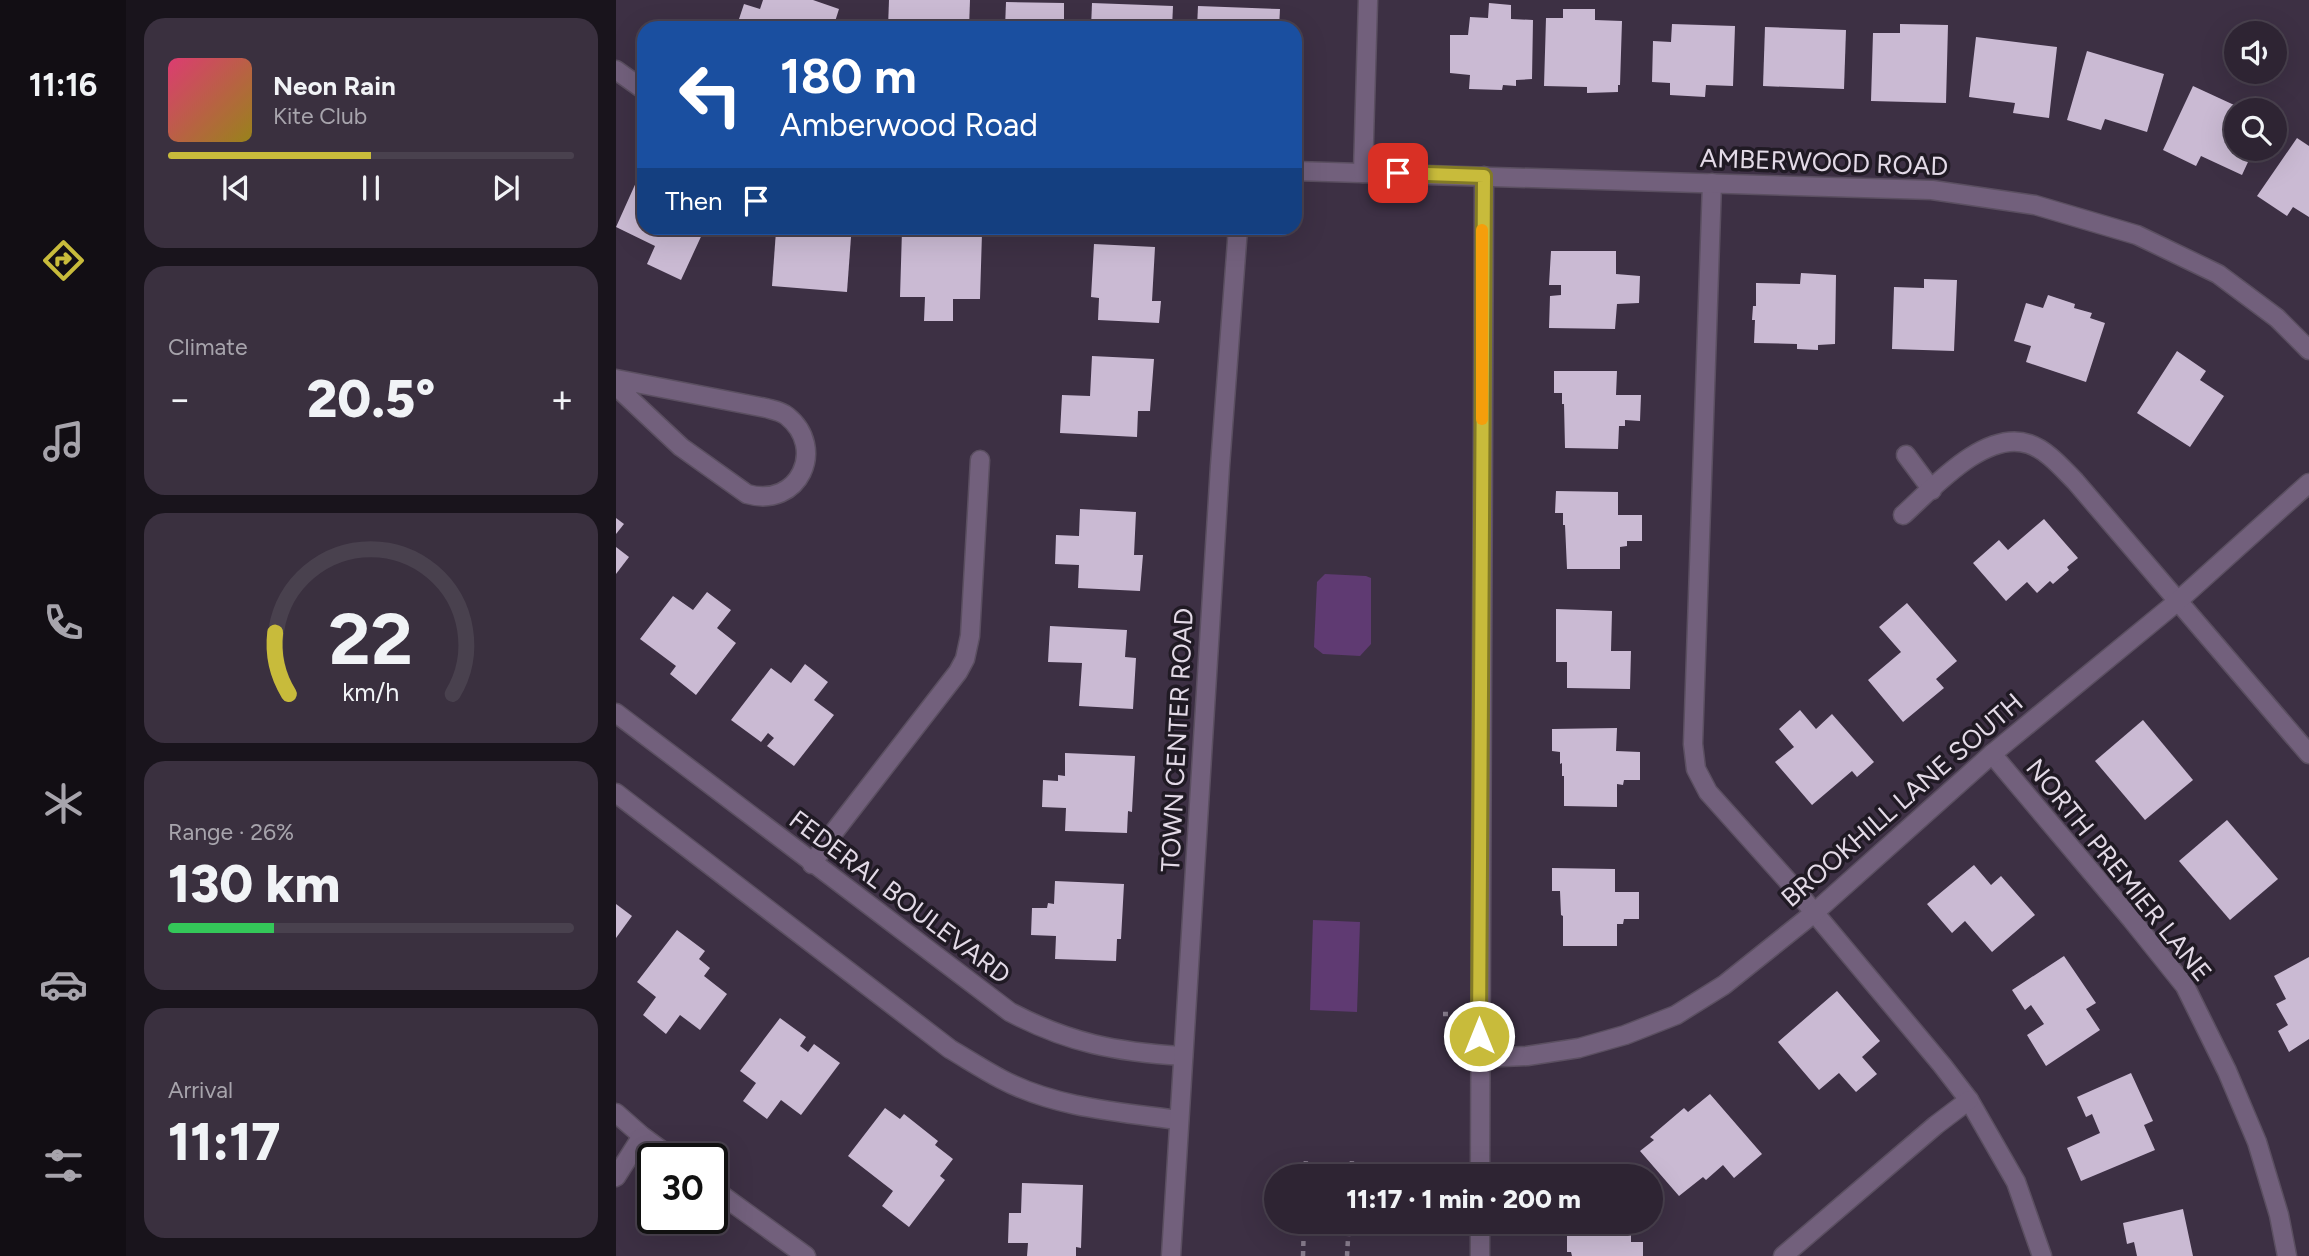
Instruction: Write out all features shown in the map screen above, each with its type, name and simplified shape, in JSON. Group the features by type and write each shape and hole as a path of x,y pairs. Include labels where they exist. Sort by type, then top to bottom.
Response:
{"street":[{"path":"1363,173 1368,0"},
{"path":"616,70 637,85"},
{"name":"AMBERWOOD ROAD","path":"1302,171 1932,190 2035,205 2137,234 2218,274 2277,318 2309,350"},
{"path":"1480,1164 1484,176"},
{"path":"1712,183 1693,758 1696,769 1708,792 1814,913 1969,1100 2016,1182 2042,1256"},
{"name":"TOWN CENTER ROAD","path":"1171,1256 1220,466 1237,235"},
{"path":"616,379 785,413 797,425 803,437 806,457 803,474 796,484 786,491 759,498 747,494 681,447 616,386"},
{"path":"1903,515 1969,457 1987,446 2003,441 2031,444 2050,457 2075,481 2309,754"},
{"path":"1906,455 1932,490"},
{"path":"812,864 958,672 965,659 970,636 980,460"},
{"name":"BROOKHILL LANE SOUTH","path":"1479,1058 1527,1056 1578,1048 1625,1035 1676,1015 1724,985 1814,913 1992,754 2178,601 2309,482"},
{"name":"FEDERAL BOULEVARD","path":"616,713 1010,1012 1041,1029 1074,1041 1106,1048 1183,1056"},
{"name":"NORTH PREMIER LANE","path":"1992,754 2133,920 2185,986 2227,1071 2257,1142 2279,1215 2287,1256"},
{"path":"616,793 950,1049 1003,1080 1045,1097 1075,1105 1179,1120"},
{"path":"1783,1256 1969,1100"},
{"path":"616,1113 652,1143"},
{"path":"616,1177 642,1136"},
{"path":"728,1200 806,1256"},
{"path":"1480,1234 1480,1256"}],"path":[{"path":"1306,1158 1306,1164"},
{"path":"1352,1160 1352,1164"},
{"path":"1303,1256 1304,1234"},
{"path":"1347,1256 1348,1234"}],"shaded area":[{"path":"1325,574 1371,578 1371,644 1360,656 1323,654 1314,647 1317,582"},
{"path":"1313,920 1360,922 1357,1012 1310,1010"}],"building":[{"path":"763,0 813,0 839,9 835,21 738,21 744,4 760,9"},
{"path":"889,0 970,0 969,21 888,21"},
{"path":"1006,2 1064,3 1064,21 1005,21"},
{"path":"1092,3 1173,6 1172,21 1091,21"},
{"path":"1489,3 1511,5 1511,19 1533,20 1532,79 1516,80 1516,86 1503,85 1502,90 1469,89 1470,75 1450,73 1450,35 1468,35 1470,17 1488,18"},
{"path":"1198,6 1280,9 1279,21 1197,21"},
{"path":"1563,9 1595,9 1595,20 1622,21 1618,92 1587,93 1587,87 1544,86 1546,18 1563,18"},
{"path":"1672,24 1735,26 1733,86 1706,85 1705,97 1670,95 1670,83 1652,82 1653,41 1671,42"},
{"path":"1900,24 1948,25 1946,103 1871,101 1873,33 1900,33"},
{"path":"1765,27 1846,30 1844,89 1763,86"},
{"path":"1976,37 2057,47 2049,118 2013,113 2015,103 1969,97"},
{"path":"2087,51 2164,74 2147,132 2105,119 2101,130 2067,120"},
{"path":"2193,86 2224,100 2224,161 2248,161 2242,175 2201,156 2196,166 2163,150"},
{"path":"2297,138 2309,146 2309,217 2293,207 2287,216 2257,196 2281,161 2287,161 2287,152"},
{"path":"637,180 637,235 702,235 681,280 647,264 655,246 616,227"},
{"path":"776,235 851,237 847,292 772,286"},
{"path":"902,235 982,235 980,299 953,299 953,321 924,321 925,297 900,297"},
{"path":"1094,244 1155,247 1152,301 1161,301 1159,323 1098,320 1099,298 1091,297"},
{"path":"1551,251 1616,251 1616,274 1640,276 1639,303 1617,304 1615,329 1549,328 1550,296 1561,295 1561,285 1549,285"},
{"path":"1801,273 1836,275 1835,344 1818,345 1818,350 1797,349 1797,344 1754,343 1755,320 1752,320 1753,306 1756,306 1756,283 1800,284"},
{"path":"1924,279 1957,280 1954,351 1892,349 1894,287 1924,288"},
{"path":"2048,295 2075,304 2074,308 2092,313 2090,318 2105,323 2086,382 2026,362 2031,346 2014,341 2026,303 2043,308"},
{"path":"2177,351 2206,371 2200,380 2224,396 2190,447 2137,413"},
{"path":"1092,356 1154,359 1150,411 1138,411 1137,437 1060,433 1062,395 1090,396"},
{"path":"1554,371 1617,371 1616,395 1641,395 1640,421 1625,420 1625,426 1619,426 1618,449 1565,448 1564,404 1562,393 1554,393"},
{"path":"1556,491 1618,492 1618,515 1642,515 1642,541 1627,541 1627,546 1620,547 1620,569 1567,569 1565,525 1563,513 1555,513"},
{"path":"1080,509 1136,512 1134,555 1143,555 1140,591 1078,588 1079,565 1055,564 1056,535 1079,536"},
{"path":"616,518 624,524 616,534"},
{"path":"2044,519 2078,558 2053,584 2050,581 2037,593 2027,582 2006,601 1973,563 1999,540 2008,550"},
{"path":"616,547 629,557 616,574"},
{"path":"707,592 731,610 717,628 736,643 696,695 670,674 676,666 640,639 673,596 693,610"},
{"path":"1907,603 1957,661 1936,679 1944,688 1903,722 1868,680 1901,652 1879,627"},
{"path":"1556,609 1612,611 1611,651 1631,651 1630,689 1567,688 1567,662 1556,662"},
{"path":"1050,626 1127,630 1125,657 1136,658 1133,709 1079,706 1082,663 1048,662"},
{"path":"805,664 828,682 814,700 834,715 794,766 767,746 774,738 768,733 761,742 731,720 771,668 791,683"},
{"path":"1800,710 1816,729 1832,714 1874,762 1857,777 1852,771 1812,805 1775,762 1794,747 1779,729"},
{"path":"2143,720 2193,780 2145,820 2095,761"},
{"path":"1617,728 1616,751 1640,752 1640,780 1624,780 1623,785 1617,784 1617,807 1564,806 1562,763 1560,764 1560,752 1552,751 1552,729"},
{"path":"1065,753 1135,756 1132,812 1128,811 1127,833 1065,831 1066,808 1042,807 1043,780 1058,781 1058,775 1065,776"},
{"path":"2227,820 2278,879 2230,920 2179,861"},
{"path":"1974,865 1991,885 2001,876 2035,915 1992,952 1965,921 1952,933 1927,904"},
{"path":"1552,868 1615,869 1615,892 1639,892 1639,919 1624,919 1623,924 1617,924 1617,946 1563,946 1560,891 1552,891"},
{"path":"1055,881 1124,884 1121,939 1117,939 1116,961 1055,959 1056,936 1031,935 1032,908 1047,908 1048,903 1054,904"},
{"path":"616,904 632,916 616,938"},
{"path":"677,930 705,951 699,959 710,968 704,976 727,994 700,1030 680,1015 666,1034 643,1015 656,997 637,982"},
{"path":"2064,956 2096,1003 2086,1009 2100,1030 2046,1066 2027,1035 2044,1024 2031,1005 2025,1010 2012,990"},
{"path":"2309,957 2309,1039 2289,1052 2278,1031 2288,1025 2276,1004 2286,999 2274,976"},
{"path":"1837,991 1880,1041 1862,1057 1877,1074 1856,1092 1839,1073 1819,1090 1778,1042"},
{"path":"780,1018 806,1037 800,1046 808,1052 814,1044 840,1063 801,1115 781,1100 767,1119 743,1101 756,1083 740,1071"},
{"path":"2131,1073 2153,1121 2144,1125 2155,1150 2081,1181 2067,1148 2100,1133 2092,1114 2086,1117 2077,1097"},
{"path":"1710,1094 1762,1154 1734,1178 1723,1165 1706,1180 1703,1177 1679,1196 1663,1178 1663,1164 1651,1164 1640,1151 1654,1140 1650,1137 1684,1108 1688,1112"},
{"path":"885,1108 900,1119 904,1114 938,1141 935,1145 953,1159 940,1176 945,1180 909,1227 882,1206 893,1191 848,1156"},
{"path":"1022,1183 1083,1185 1081,1248 1076,1247 1076,1256 1027,1256 1028,1243 1008,1243 1009,1213 1021,1213"},
{"path":"2183,1209 2193,1256 2137,1256 2134,1242 2127,1244 2123,1223"},
{"path":"1567,1234 1631,1234 1631,1242 1643,1242 1643,1256 1572,1256 1571,1252 1567,1252"}],"slow traffic":[{"path":"1482,230 1482,419"}],"route":[{"path":"1398,173 1484,176 1479,1036"}]}
